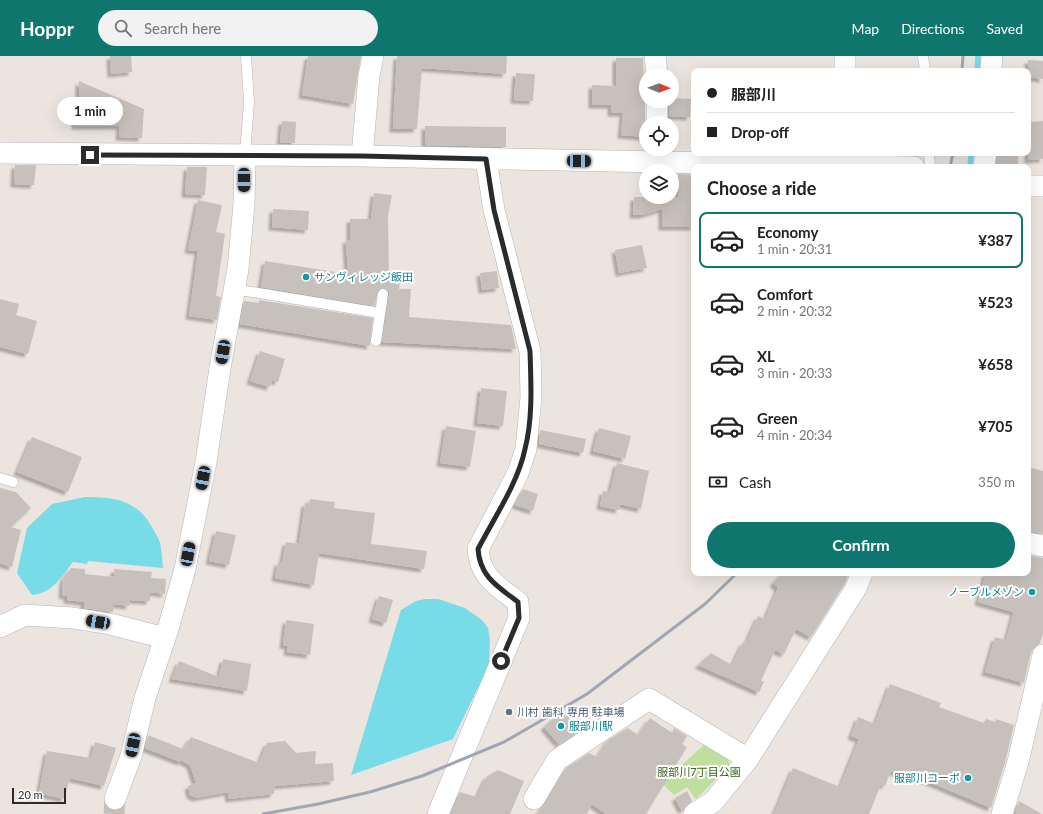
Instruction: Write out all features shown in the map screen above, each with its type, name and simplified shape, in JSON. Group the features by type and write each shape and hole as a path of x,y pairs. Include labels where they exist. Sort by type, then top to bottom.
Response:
{"street":[{"path":"362,156 369,76 373,56"},
{"path":"655,56 656,68"},
{"path":"845,56 845,68"},
{"path":"991,68 992,56"},
{"path":"0,153 362,156 486,159 657,156 721,164"},
{"path":"115,799 131,756 137,724 165,638 184,569 206,462 234,289 244,204 245,155"},
{"path":"438,814 519,618 518,602 490,581 479,563 478,549 518,472 526,449 531,397 530,351 494,210 486,159"},
{"path":"748,164 841,159 887,164"},
{"path":"1031,186 1043,186"},
{"path":"1031,544 1043,546"},
{"path":"694,814 712,802 748,759 856,588 861,576"},
{"path":"0,627 25,615 73,618 165,638"},
{"path":"1002,814 1018,762 1043,654"},
{"path":"534,800 557,760 649,699 748,759"}],"lane":[{"path":"245,155 249,102 246,56"},
{"path":"923,56 925,68"},
{"path":"234,289 380,312"},
{"path":"376,341 383,294"},
{"path":"0,478 13,482"}],"green space":[{"name":"服部川7丁目公園","path":"705,744 726,754 730,765 696,799 687,787 674,795 662,783"}],"water":[{"path":"85,497 116,499 133,506 140,512 147,519 159,539 163,568 88,561 87,564 73,562 51,588 39,594 32,595 17,573 27,528 52,504"},
{"path":"438,599 465,608 482,620 488,628 490,640 489,665 453,739 351,775 401,610 416,601"}],"building":[{"path":"110,56 131,56 132,72 111,74"},
{"path":"308,56 361,56 353,104 302,95"},
{"path":"397,56 507,56 506,74 422,68 417,129 393,129"},
{"path":"616,58 643,58 643,68 639,68 639,108 645,108 645,116 639,116 639,136 621,135 623,113 611,113 611,105 592,105 592,85 616,86"},
{"path":"1028,60 1043,61 1043,79 1031,77 1031,68 1028,68"},
{"path":"516,73 535,74 533,101 514,100"},
{"path":"79,81 144,109 142,138 119,137 120,126 75,126 75,103 79,103"},
{"path":"679,98 691,99 690,117 669,116 669,108 679,108"},
{"path":"282,121 296,122 295,143 280,143"},
{"path":"1043,121 1043,159 1028,160 1028,156 1031,156 1031,122"},
{"path":"425,126 506,127 506,147 425,145"},
{"path":"998,156 1018,156 1018,164 996,164"},
{"path":"15,165 36,165 34,185 14,184"},
{"path":"187,167 207,167 205,195 185,194"},
{"path":"679,174 691,175 691,227 662,227 662,209 643,215 633,215 634,197 639,197 639,204 679,204"},
{"path":"374,193 392,195 388,216 389,280 400,281 399,289 411,289 409,317 511,325 516,349 382,342 389,295 389,291 384,288 378,290 375,306 261,287 265,261 348,274 346,240 350,240 350,219 371,219"},
{"path":"198,200 222,205 216,232 225,234 216,296 221,297 217,320 189,316 198,251 188,250"},
{"path":"273,209 309,211 308,230 272,227"},
{"path":"642,245 647,268 619,273 615,250"},
{"path":"497,271 499,288 482,290 480,273"},
{"path":"0,299 19,304 16,315 37,321 28,354 0,347"},
{"path":"259,300 373,318 370,346 240,324 244,301 259,303"},
{"path":"260,351 285,359 278,382 272,380 270,387 250,381"},
{"path":"481,388 507,391 503,426 477,423"},
{"path":"446,426 476,431 470,467 440,463"},
{"path":"599,428 631,436 625,459 593,451"},
{"path":"540,430 586,439 583,453 539,444"},
{"path":"32,437 82,457 68,492 17,472"},
{"path":"617,463 649,471 641,509 620,504 619,510 600,506 603,491 610,492"},
{"path":"1031,468 1043,471 1043,534 1031,532"},
{"path":"0,488 16,492 31,508 11,527 21,530 12,567 0,563"},
{"path":"523,489 538,494 533,511 515,505"},
{"path":"310,499 335,502 334,508 375,513 371,544 427,551 424,569 319,553 314,585 275,578 278,562 282,563 286,542 299,544 305,503 309,504"},
{"path":"216,531 236,535 229,565 209,561"},
{"path":"1031,556 1043,558 1043,633 1040,643 1031,652 1024,683 985,672 995,637 1006,640 1014,612 978,602 985,576 1031,576"},
{"path":"71,568 85,569 85,574 114,577 114,569 152,572 151,578 166,579 165,594 150,592 150,601 130,600 129,606 114,604 113,612 84,608 84,602 67,600 67,596 62,595 63,579"},
{"path":"779,576 848,576 845,583 811,637 796,629 784,654 775,650 761,681 764,682 759,692 698,665 711,653 732,665 743,642 746,643 758,616 765,619 778,588 773,583"},
{"path":"379,596 393,600 386,623 372,619"},
{"path":"286,620 314,624 310,655 287,652 288,646 283,645"},
{"path":"223,659 251,664 247,691 172,679 179,661 219,677"},
{"path":"890,684 941,703 939,707 984,723 986,719 995,722 996,719 1014,725 1006,759 991,808 911,774 910,778 891,771 885,786 881,784 869,814 774,814 793,768 840,787 859,739 851,736 858,717 875,724"},
{"name":"服部川駅","path":"563,709 579,731 559,744 544,727"},
{"path":"650,718 672,733 674,728 687,736 682,744 687,747 646,814 606,814 592,804 587,814 537,814 566,768 589,753 597,757 608,740 628,728 638,735"},
{"path":"148,735 183,749 191,737 259,763 267,743 285,741 296,753 316,751 315,764 333,763 334,781 275,786 274,794 229,799 228,792 196,798 190,795 188,786 196,783 190,765 181,760 181,762 145,748"},
{"path":"95,742 116,748 104,786 70,778 64,799 39,793 47,751 91,758"},
{"path":"498,770 524,781 510,814 451,814 460,792 477,797 486,777"},
{"path":"687,791 692,801 682,811 675,798"},
{"path":"1019,801 1042,814 1015,814"}],"waterway":[{"path":"977,68 978,56"},
{"path":"970,164 971,156"}],"tunnel":[{"path":"114,814 115,799"}],"railway":[{"path":"962,68 963,56"},
{"path":"951,164 952,156"},
{"path":"263,814 318,804 370,792 422,776 504,742 587,694 705,604 734,576"}],"place":[{"name":"サンヴィレッジ飯田","path":"306,277"},
{"name":"ノーブルメゾン","path":"1032,592"},
{"name":"川村 歯科 専用 駐車場","path":"509,712"},
{"name":"服部川駅","path":"561,726"},
{"name":"服部川コーポ","path":"968,778"}],"route":[{"path":"90,155 362,156 486,159 494,210 530,351 531,397 526,449 518,472 478,549 479,563 490,581 518,602 519,618 501,661"}]}
